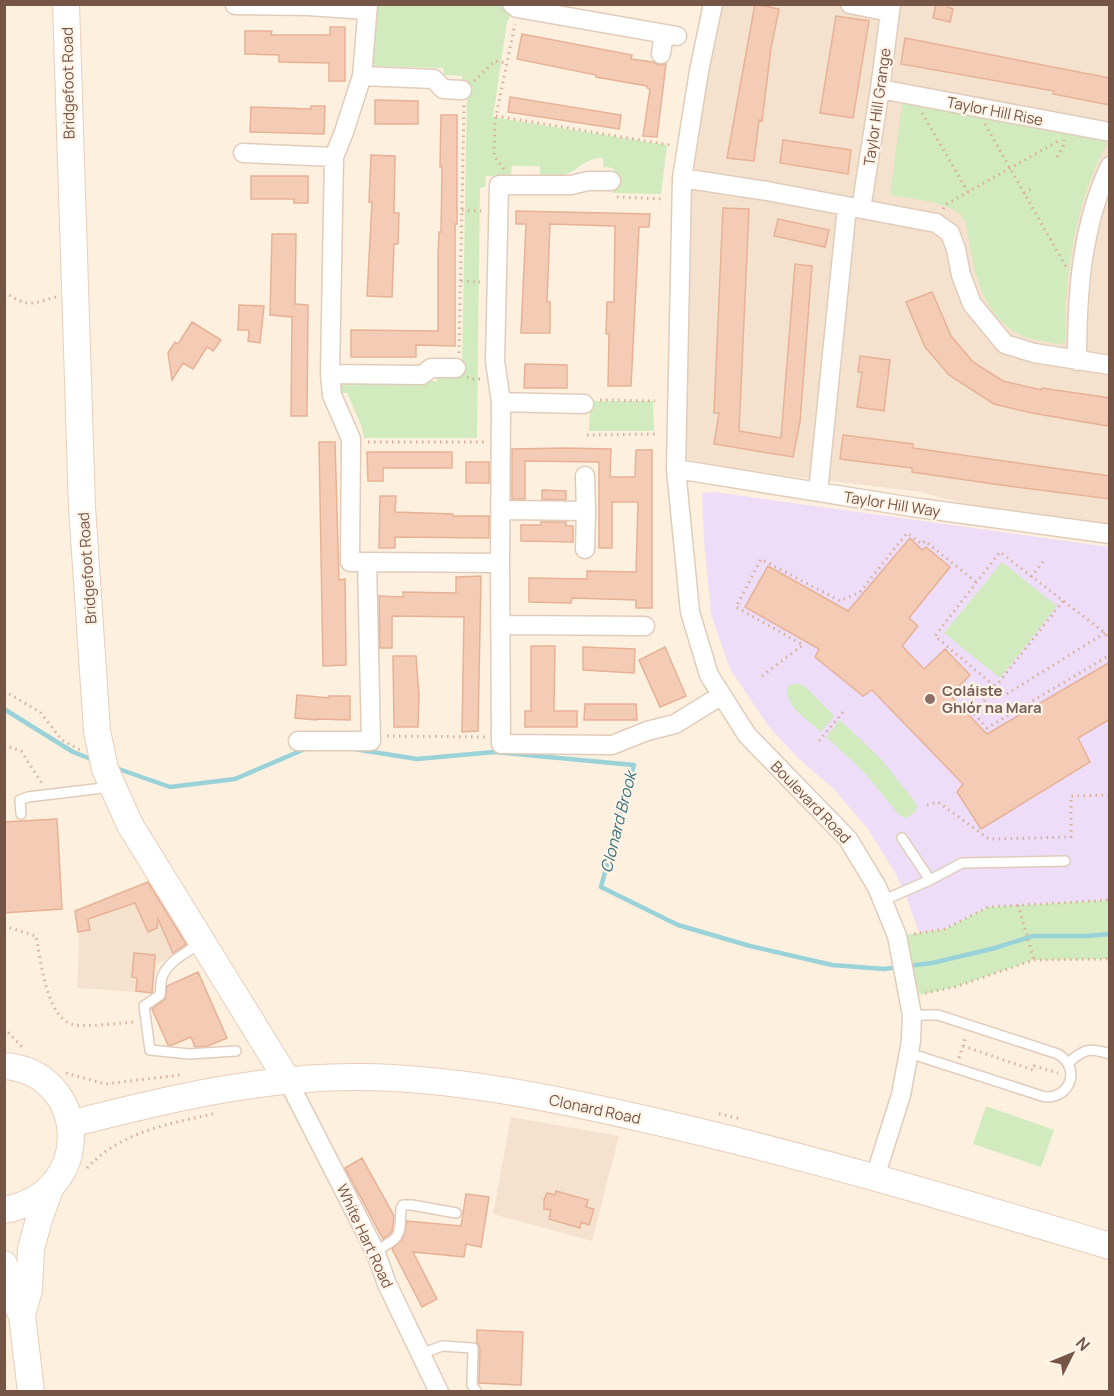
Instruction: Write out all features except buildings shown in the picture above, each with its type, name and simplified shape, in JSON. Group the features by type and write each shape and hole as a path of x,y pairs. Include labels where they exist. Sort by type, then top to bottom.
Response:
{"street":[{"name":"Bridgefoot Road","path":"66,4 82,507 97,731 111,787 130,825 288,1081"},
{"name":"Boulevard Road","path":"713,4 699,71 682,178 676,469 690,612 709,675 747,735 848,839 884,900 899,942 913,996 909,1053 901,1095 876,1177"},
{"path":"850,4 890,8"},
{"path":"235,5 367,7 362,76 334,157 330,374 332,395 351,439 350,562 500,563"},
{"path":"515,6 671,35 661,54"},
{"name":"Taylor Hill Grange","path":"818,492 854,208 880,89 890,8"},
{"path":"362,76 434,79 443,89 466,92"},
{"name":"Taylor Hill Rise","path":"880,89 975,107 1071,132 1110,132"},
{"path":"243,153 334,157"},
{"path":"1077,361 1080,276 1090,223 1110,166"},
{"path":"682,178 936,224 950,233 961,275 972,304 1005,344 1034,353 1110,365"},
{"path":"610,181 588,188 571,185 499,185 495,361 501,402 501,744 612,745 647,730 675,724 722,695"},
{"path":"330,374 422,375 431,368 458,364"},
{"path":"501,402 591,402"},
{"name":"Taylor Hill Way","path":"676,469 1110,534"},
{"path":"585,476 585,549"},
{"path":"501,510 585,511"},
{"path":"298,741 371,741 367,562"},
{"path":"500,625 645,626"},
{"path":"4,1066 14,1066 34,1074 51,1087 63,1104 70,1124 71,1142 68,1159 61,1175 50,1189 37,1200 21,1207 4,1210"},
{"name":"Clonard Road","path":"70,1124 155,1102 288,1081 359,1077 415,1080 528,1095 736,1139 876,1177 1110,1246"},
{"name":"White Hart Road","path":"288,1081 375,1251 387,1284 439,1392"},
{"path":"22,1315 29,1290 31,1249 50,1189"},
{"path":"4,1264 9,1290 22,1315 31,1392"}],"lane":[{"path":"21,814 21,801 28,797 111,787"},
{"path":"902,838 930,880"},
{"path":"884,900 962,863 1065,861"},
{"path":"204,942 181,955 162,976 160,995 144,1006 150,1050 189,1054 236,1051"},
{"path":"909,1053 1045,1097 1058,1095 1065,1091 1072,1077 1068,1063 1058,1054 938,1015 913,996"},
{"path":"1068,1063 1082,1052 1090,1050 1110,1054"},
{"path":"375,1251 394,1240 400,1233 403,1205 456,1213"},
{"path":"421,1354 442,1346 472,1348 472,1385 477,1392"}],"path":[{"path":"505,170 494,156 496,116 507,63 515,6"},
{"path":"498,380 471,379 458,364 462,210 466,92 495,61 507,63"},
{"path":"912,95 968,192"},
{"path":"975,107 1070,275 1080,276"},
{"path":"496,116 670,145"},
{"path":"936,224 945,205 1071,132"},
{"path":"1057,157 1071,132"},
{"path":"588,188 664,199"},
{"path":"1024,193 1033,189"},
{"path":"462,210 481,211"},
{"path":"461,281 482,282"},
{"path":"4,292 18,301 30,304 54,297 76,296"},
{"path":"591,402 655,400"},
{"path":"587,435 656,434"},
{"path":"360,442 485,442 494,435 501,435"},
{"path":"762,676 803,645 736,607 761,559 840,602 860,592 907,533 922,544 925,541 976,582"},
{"path":"1105,633 1005,695 935,636 1000,552 1105,633 1110,640"},
{"path":"1031,577 1046,558"},
{"path":"1063,601 974,714 987,728 1110,655"},
{"path":"4,690 40,712 62,740 81,751 103,757"},
{"path":"819,741 843,712"},
{"path":"371,735 486,737"},
{"path":"4,745 21,751 49,794"},
{"path":"927,806 938,802 989,838 1071,837 1071,796 1110,795"},
{"path":"899,942 945,929 988,907 1110,900"},
{"path":"1018,905 1034,960"},
{"path":"4,926 36,936 50,1000 62,1020 75,1025 146,1021"},
{"path":"913,996 955,987 1034,960 1110,959"},
{"path":"913,996 924,985"},
{"path":"956,1069 970,1026"},
{"path":"963,1047 1033,1070 1034,1066 1072,1077"},
{"path":"84,1171 116,1143 147,1130 222,1112"}],"shaded area":[{"path":"713,5 1109,5 1109,541 920,492 712,466 687,459 682,178"},
{"name":"Coláiste Ghlór na Mara","path":"714,492 1109,547 1109,900 988,907 945,929 919,933 897,876 868,829 834,789 799,759 770,728 730,669 711,614 704,540 702,493"},
{"path":"153,880 195,946 157,964 152,993 77,988 79,942 75,911"},
{"path":"511,1117 619,1136 592,1241 493,1214"}],"green space":[{"path":"376,5 503,5 513,12 507,22 493,117 667,145 661,194 613,193 613,168 603,167 603,158 587,162 561,176 540,176 540,166 512,166 511,176 486,176 485,187 480,188 477,438 364,438 347,393 341,393 339,384 347,380 437,381 437,375 462,368 467,93 462,85 462,76 444,75 443,68 373,66 371,63"},
{"path":"903,96 1101,137 1106,140 1106,146 1087,189 1074,239 1067,290 1065,342 1060,345 1028,338 1002,322 985,299 979,285 966,225 957,212 934,203 890,195"},
{"path":"590,401 653,401 654,431 589,431"},
{"path":"1002,562 1057,606 1000,678 944,633"},
{"path":"795,683 805,686 834,716 821,732 798,712 789,700 788,687"},
{"path":"840,720 881,759 915,802 917,806 915,812 907,818 899,815 863,771 826,737"},
{"path":"1109,900 1109,959 1033,960 955,987 909,997 897,936 945,929 988,907"},
{"path":"986,1106 1054,1130 1041,1167 973,1144"}],"waterway":[{"name":"Clonard Brook","path":"4,709 73,752 96,761"},
{"name":"Clonard Brook","path":"113,767 170,787 235,779 305,749"},
{"name":"Clonard Brook","path":"354,749 417,759 494,752 634,765 601,887 678,925 750,946 832,965 884,969 899,967"},
{"name":"Clonard Brook","path":"907,966 932,963 1033,936 1110,934"}],"place":[{"name":"Coláiste Ghlór na Mara","path":"930,699"}]}
